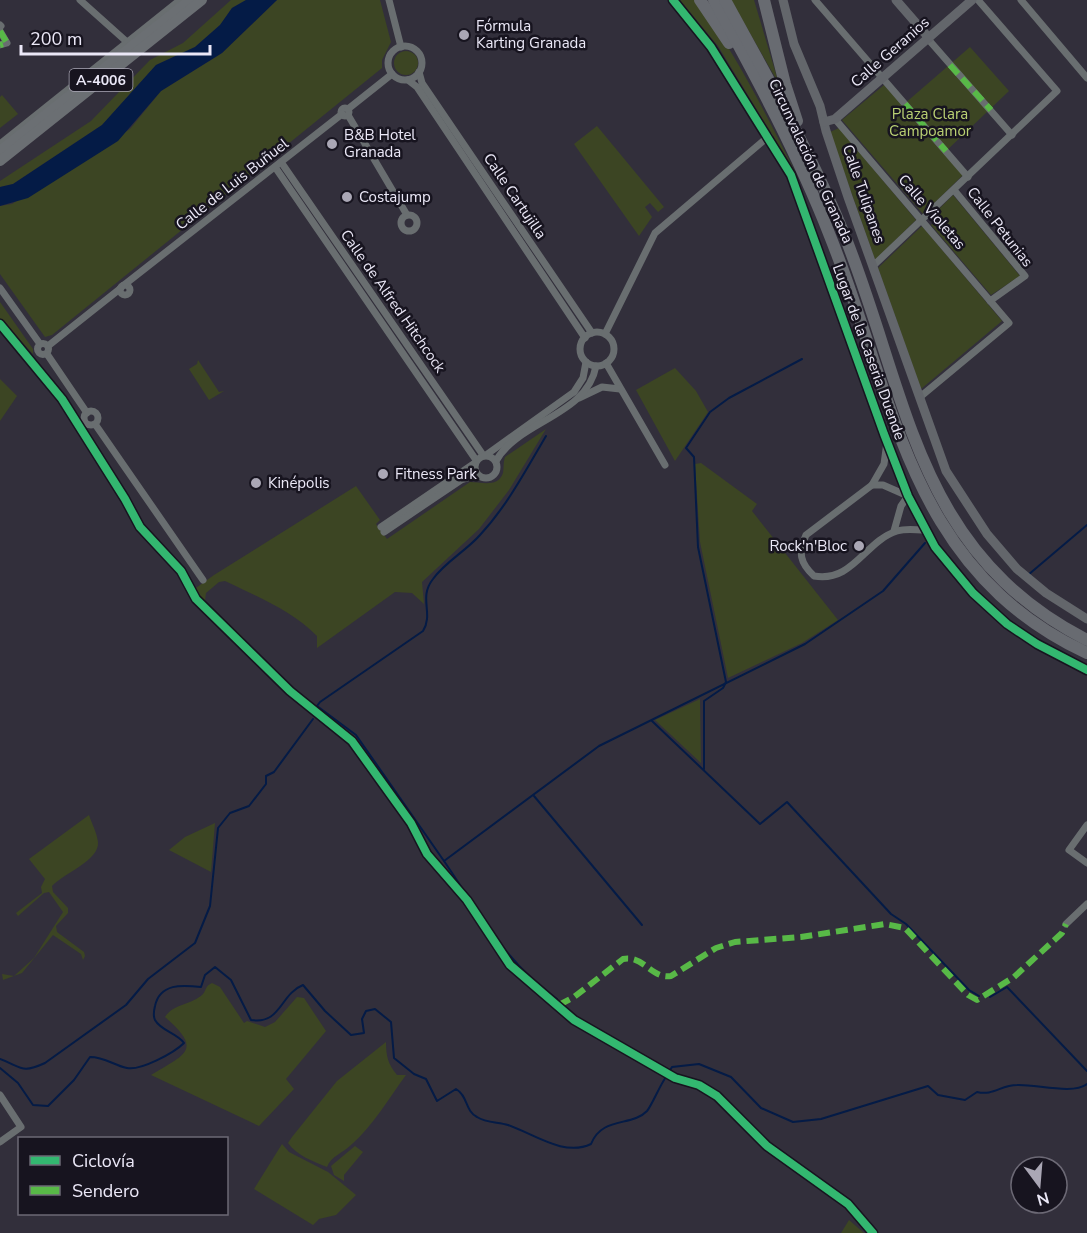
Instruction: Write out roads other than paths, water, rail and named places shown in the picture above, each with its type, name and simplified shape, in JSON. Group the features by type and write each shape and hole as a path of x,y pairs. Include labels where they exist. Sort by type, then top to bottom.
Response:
{"highway":[{"path":"700,0 748,73 759,82"},
{"name":"Circunvalación de Granada","path":"714,0 759,82 830,235 902,443 936,516 959,551 1010,606 1049,634 1087,653"},
{"name":"Circunvalación de Granada","path":"725,0 806,151 854,260 923,462 950,515 978,555 1017,595 1038,611 1087,640"},
{"path":"764,0 785,84 806,151"}],"main road":[{"name":"A-4006","path":"0,151 190,0"},
{"name":"A-4006","path":"0,161 202,0"}],"street":[{"path":"80,0 127,42"},
{"path":"0,144 180,0"},
{"path":"389,0 401,46"},
{"name":"Lugar de la Caseria Duende","path":"673,0 711,47 769,136 791,175 835,304 887,442 908,496 925,530 953,570 988,608 1037,644 1087,670"},
{"name":"Calle Tulipanes","path":"783,0 794,44 820,106 873,266 946,471 987,534 1032,582 1087,619"},
{"path":"815,0 968,177"},
{"path":"896,0 1012,135"},
{"name":"Calle Geranios","path":"824,122 835,119 972,0"},
{"path":"873,266 1057,91 978,0"},
{"path":"1021,0 1087,78"},
{"path":"0,28 7,43 0,45"},
{"path":"401,46 409,46 419,52 422,62 419,72 408,80 399,79 392,74 388,60 393,51 401,46"},
{"name":"Calle Cartujilla","path":"419,72 422,83 592,333"},
{"name":"Calle de Luis Buñuel","path":"45,348 125,289 139,275 346,113 392,74"},
{"name":"Calle Cartujilla","path":"408,80 422,94 585,338"},
{"path":"346,113 407,215"},
{"name":"Calle Violetas","path":"835,119 1009,323 920,397"},
{"path":"604,334 655,233 769,136"},
{"name":"Calle de Alfred Hitchcock","path":"278,165 480,458"},
{"name":"Calle Petunias","path":"954,190 1025,276 990,301"},
{"path":"0,288 45,348 87,413 85,421 90,425 94,424 203,580"},
{"path":"592,333 604,334 612,343 614,350 606,363 596,366 586,362 580,352 585,338 592,333"},
{"path":"391,524 574,392 583,378 586,362"},
{"path":"606,363 665,465"},
{"path":"577,399 590,382 596,366"},
{"path":"383,529 461,480 477,475 484,478 491,477 497,468 496,461 508,447 577,399 602,387 620,389"},
{"path":"887,442 884,464 872,485 806,535 801,546 800,558 814,576 826,578 841,574 894,531 909,528 925,530"},
{"path":"480,458 496,461"},
{"path":"477,475 480,458"},
{"path":"872,485 883,485 908,496 902,506 894,531"},
{"path":"1087,825 1069,850 1087,863"},
{"path":"1066,924 1087,904"},
{"path":"0,1095 21,1127 0,1142"}],"water":[{"path":"246,0 277,0 222,53 161,91 118,141 28,198 0,206 0,187 13,184 102,125 156,65 195,47 220,25 232,8"}],"waterway":[{"path":"704,769 704,701 723,688 726,682 698,547 694,457 686,448 710,412 729,398 802,359"},
{"path":"546,436 516,487 490,524 433,579 427,593 427,618 423,631 317,706 356,735 444,861 599,746 805,644 883,591 925,543"},
{"path":"1028,575 1087,525"},
{"path":"0,1059 26,1069 45,1063 126,1005 148,979 195,943 210,906 218,828 230,813 249,806 266,784 266,776 274,772 313,719"},
{"path":"652,721 760,824 787,802 891,914 906,924 969,990 979,996"},
{"path":"534,796 642,925"},
{"path":"444,861 494,936 522,969 557,999"},
{"path":"0,1068 18,1083 33,1105 48,1106 74,1080 90,1057 100,1058 127,1068 140,1067 157,1060 184,1043 155,1020 154,1011 158,998 167,989 173,987 201,987 205,975 215,967 231,980 251,1020 269,1018 295,989 303,985 325,1011 351,1035 364,1033 362,1019 366,1011 375,1009 391,1022 394,1058 414,1074 426,1079 437,1101 456,1089 463,1095 470,1111 481,1119 508,1125 560,1146 570,1148 591,1144 602,1129 641,1116 649,1108 666,1077"},
{"path":"990,997 1007,987 1087,1071"},
{"path":"669,1072 672,1067 699,1064 731,1077 761,1108 793,1122 821,1119 928,1086 938,1095 965,1100 977,1092 988,1093 1011,1085 1073,1089 1087,1084"}],"place":[{"name":"Fórmula Karting Granada","path":"464,35"},
{"name":"B&B Hotel Granada","path":"332,144"},
{"name":"Costajump","path":"347,197"},
{"name":"Fitness Park","path":"383,474"},
{"name":"Kinépolis","path":"256,483"},
{"name":"Rock'n'Bloc","path":"859,546"}],"park label":[{"name":"Plaza Clara Campoamor","path":"930,122"}]}
